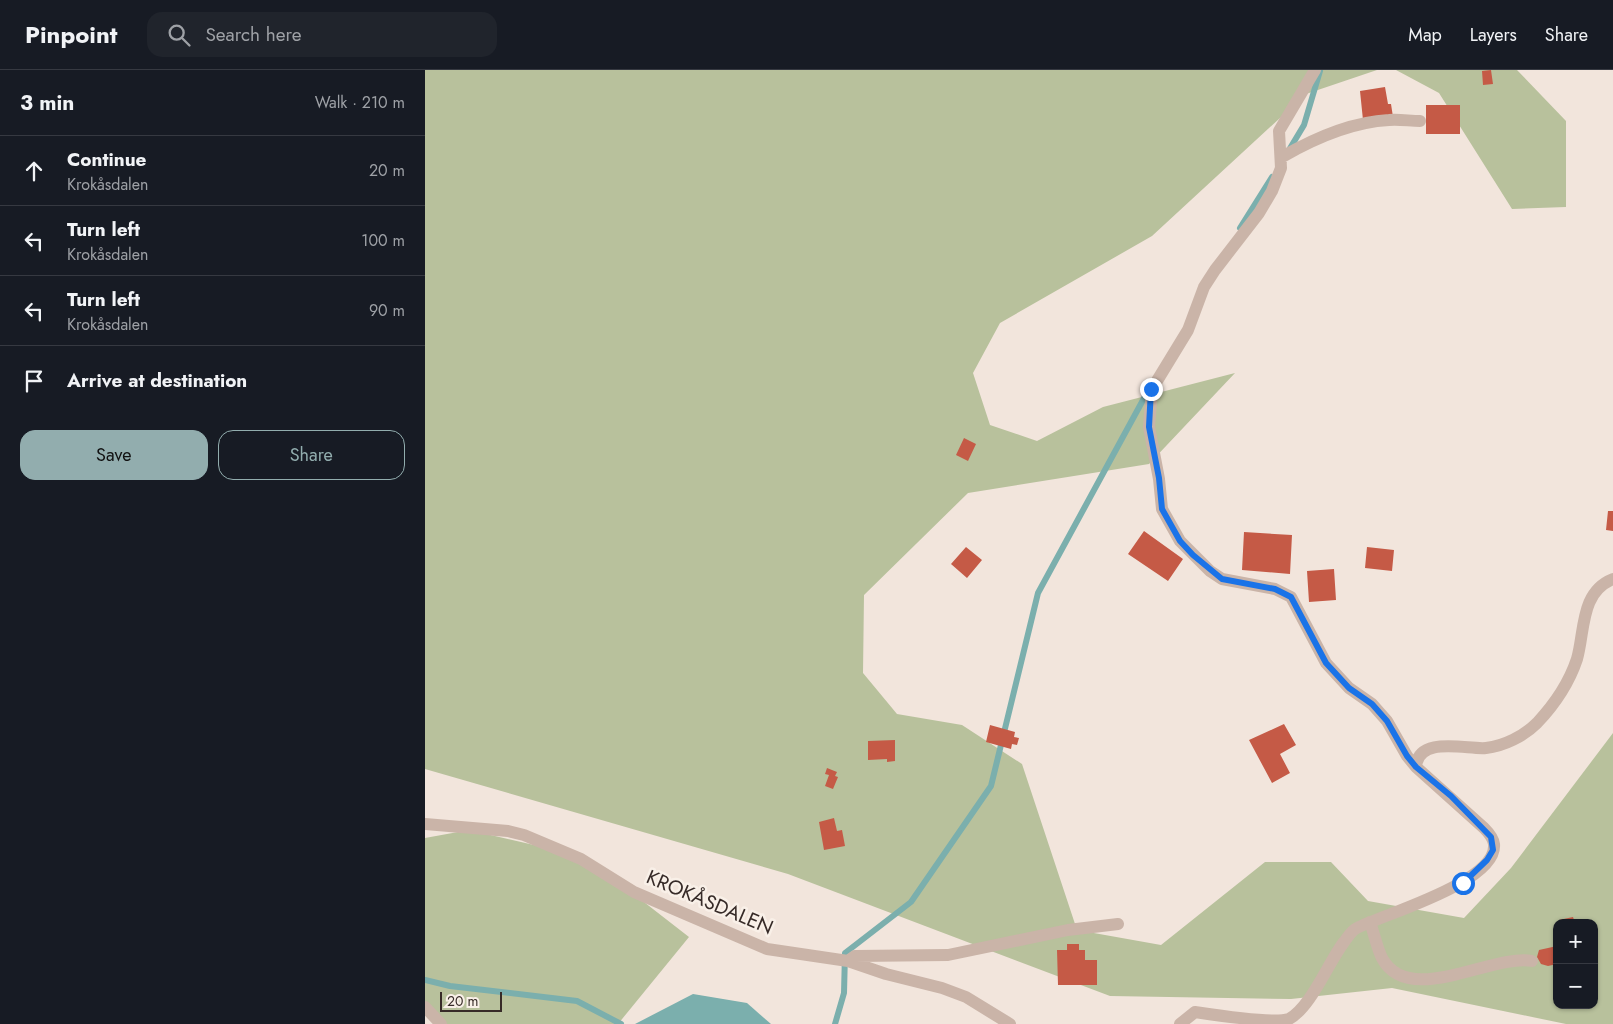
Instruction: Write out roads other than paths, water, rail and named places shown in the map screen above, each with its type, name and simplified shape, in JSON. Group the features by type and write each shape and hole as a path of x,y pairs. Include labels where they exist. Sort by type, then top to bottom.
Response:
{"street":[{"path":"1281,161 1279,130 1315,70"},
{"path":"1180,1024 1195,1012 1237,1020 1283,1021 1290,1018 1307,1000 1332,958 1353,930 1463,883 1487,860 1493,850 1491,837 1484,828 1416,767 1407,756 1387,721 1372,704 1349,688 1326,663 1291,597 1275,589 1233,582 1216,575 1180,541 1162,509 1159,478 1149,427 1151,389 1188,330 1204,288 1215,270 1259,213 1272,191 1282,157 1303,144 1361,125 1389,120 1420,121"},
{"path":"1416,767 1420,757 1431,748 1460,746 1484,748 1497,746 1525,733 1537,723 1566,685 1577,658 1586,611 1591,599 1598,589 1613,579"},
{"name":"KROKÅSDALEN","path":"425,824 508,830 523,835 581,858 634,892 767,949 848,961 958,994 1010,1024"},
{"path":"1370,922 1382,959 1399,974 1411,978 1424,979 1459,975 1515,960 1532,961"},
{"path":"848,961 855,956 948,955 1067,930 1118,924"},
{"path":"425,1007 441,1024"}],"water":[{"path":"693,994 747,1003 771,1024 635,1024"}],"waterway":[{"path":"1289,150 1304,125 1320,71"},
{"path":"1240,228 1272,177"},
{"path":"835,1024 844,993 845,953 911,902 991,786 1038,593 1149,389"},
{"path":"425,980 450,986 577,1001 621,1024"}]}
